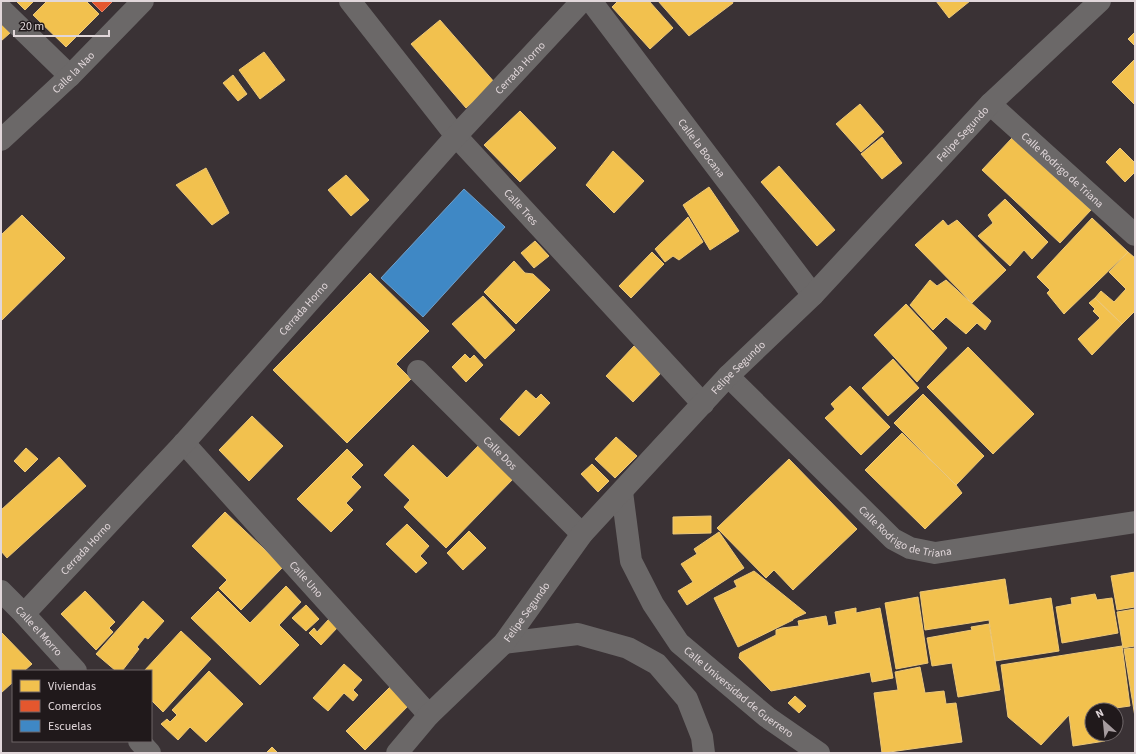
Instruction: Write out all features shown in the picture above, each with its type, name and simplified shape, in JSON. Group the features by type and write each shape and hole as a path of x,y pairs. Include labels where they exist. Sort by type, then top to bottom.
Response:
{"street":[{"name":"Calle la Nao","path":"1,140 70,76 142,1"},
{"name":"Calle Tres","path":"350,1 456,136 702,404"},
{"name":"Cerrada Horno","path":"24,614 184,443 456,136 582,1"},
{"name":"Calle la Bocana","path":"591,1 813,295"},
{"name":"Felipe Segundo","path":"397,753 429,715 504,643 582,534 728,376 813,295 990,104 1100,1"},
{"path":"1,9 70,76"},
{"name":"Calle Rodrigo de Triana","path":"990,104 1135,234"},
{"name":"Calle Dos","path":"418,371 582,534"},
{"name":"Calle Rodrigo de Triana","path":"728,376 893,539 910,548 935,553 1135,522"},
{"name":"Calle Uno","path":"184,443 429,715"},
{"name":"Calle Universidad de Guerrero","path":"622,492 631,561 653,604 680,643 767,717 819,753"},
{"name":"Calle el Morro","path":"1,592 24,614 75,670"},
{"path":"504,643 578,634 628,648 657,664 687,698 702,737 704,753"},
{"name":"Calle Universidad de Guerrero","path":"657,664 680,643"},
{"path":"140,742 150,753"}],"building: Viviendas":[{"path":"16,1 34,1 25,10"},
{"path":"47,1 86,1 99,14 66,47 33,15"},
{"path":"618,1 649,1 673,28 650,49 612,7"},
{"path":"658,1 732,1 733,3 689,36"},
{"path":"936,1 970,1 949,18"},
{"path":"440,20 495,83 466,108 411,44"},
{"path":"1,23 10,33 1,41"},
{"path":"1135,32 1135,46 1128,39"},
{"path":"264,52 285,80 260,99 239,70"},
{"path":"1135,59 1135,105 1112,82"},
{"path":"233,75 247,94 238,101 223,83"},
{"path":"860,104 884,132 861,152 836,124"},
{"path":"520,111 556,148 520,182 484,145"},
{"path":"882,137 902,163 882,179 861,154"},
{"path":"1012,138 1091,210 1060,243 982,170"},
{"path":"1120,148 1135,163 1135,172 1125,182 1106,162"},
{"path":"613,151 644,181 614,213 586,185"},
{"path":"779,166 835,230 817,246 761,182"},
{"path":"206,168 229,213 212,225 176,185"},
{"path":"346,175 369,200 351,216 328,190"},
{"path":"709,187 739,231 710,250 683,205"},
{"path":"1005,199 1048,242 1032,259 1024,250 1010,266 978,236 993,223 988,215"},
{"path":"22,215 65,258 1,321 1,235"},
{"path":"688,217 703,242 679,260 673,256 665,262 655,249"},
{"path":"1092,218 1128,252 1064,314 1047,293 1050,290 1037,277"},
{"path":"943,220 948,226 957,220 1006,270 972,303 915,245"},
{"path":"535,241 549,256 534,268 521,253"},
{"path":"652,252 664,264 631,298 619,286"},
{"path":"1128,252 1135,258 1135,311 1122,324 1095,298 1101,291 1114,302 1126,289 1109,272"},
{"path":"514,261 525,273 533,274 550,290 516,324 484,292"},
{"path":"370,273 429,331 396,364 411,379 347,443 273,370"},
{"path":"930,280 937,286 946,280 991,321 985,330 977,323 966,334 946,317 933,330 910,305"},
{"path":"483,296 515,330 485,359 452,324"},
{"path":"1095,298 1122,324 1092,355 1078,339 1100,318 1093,311 1095,309 1089,303"},
{"path":"906,304 947,348 917,382 874,335"},
{"path":"634,346 662,372 633,402 606,376"},
{"path":"968,347 1034,414 993,454 927,387"},
{"path":"465,354 470,359 474,355 483,365 466,382 452,367"},
{"path":"893,359 919,388 888,416 862,388"},
{"path":"850,386 890,427 861,455 825,418 835,409 831,404"},
{"path":"526,390 536,399 541,394 550,403 519,436 500,419"},
{"path":"923,394 984,456 956,485 894,423"},
{"path":"252,416 283,446 249,481 219,450"},
{"path":"902,433 956,485 962,493 925,529 865,470"},
{"path":"616,437 637,456 615,478 595,459"},
{"path":"480,444 514,478 446,548 404,507 410,500 384,475 413,445 447,478"},
{"path":"26,448 38,459 25,472 14,461"},
{"path":"347,449 363,465 351,477 361,487 346,503 353,510 331,532 297,499"},
{"path":"59,457 86,486 7,558 1,551 1,510"},
{"path":"789,459 857,529 793,590 774,570 766,578 717,528"},
{"path":"592,464 609,481 598,492 581,474"},
{"path":"225,512 283,567 241,610 219,588 227,580 192,546"},
{"path":"711,516 711,533 673,534 673,517"},
{"path":"407,524 429,546 420,556 427,563 416,573 386,544"},
{"path":"469,531 486,548 463,570 447,553"},
{"path":"719,532 744,568 687,605 678,591 693,582 681,564 697,554 694,549"},
{"path":"754,571 806,613 738,647 714,598 737,587 734,581"},
{"path":"1135,572 1135,607 1117,610 1111,576"},
{"path":"1005,579 1009,605 1051,598 1059,651 995,661 989,620 925,630 920,592"},
{"path":"286,586 301,602 279,625 299,645 260,685 191,618 218,591 250,623"},
{"path":"85,591 115,622 109,628 113,632 96,650 61,614"},
{"path":"1095,594 1097,600 1112,598 1118,633 1062,643 1056,607 1072,604 1071,598"},
{"path":"918,597 928,663 896,669 885,603"},
{"path":"143,601 164,621 148,639 145,637 137,647 139,649 123,670 115,670 96,654"},
{"path":"306,605 319,619 306,631 292,618"},
{"path":"856,608 856,613 880,608 893,678 872,682 870,672 771,691 739,658 740,653 776,635 776,630 799,626 798,621 826,616 828,626 837,624 835,612"},
{"path":"1135,609 1135,646 1123,648 1117,612"},
{"path":"329,619 338,627 321,645 309,633 314,628 317,632"},
{"path":"989,624 1000,690 958,697 952,663 932,666 927,638 972,630 971,627"},
{"path":"181,631 211,659 163,712 152,701 152,670 145,670"},
{"path":"1,632 32,664 25,670 12,670 12,683 1,693"},
{"path":"1122,646 1130,706 1124,707 1124,702 1084,702 1084,742 1099,742 1073,746 1069,715 1041,745 1008,717 1001,665"},
{"path":"1135,648 1135,717 1124,649"},
{"path":"344,664 362,680 353,690 358,695 353,701 344,693 328,711 313,698"},
{"path":"920,667 925,693 944,691 946,704 956,703 962,742 882,753 874,693 898,690 895,672"},
{"path":"209,671 243,704 206,742 190,727 178,740 161,724 167,719 170,722 177,715 172,710"},
{"path":"391,686 410,704 365,750 346,731"},
{"path":"795,696 806,706 799,713 788,703"},
{"path":"272,747 278,753 266,753"}],"building: Comercios":[{"path":"91,1 113,1 102,12"}],"building: Escuelas":[{"path":"464,189 505,227 423,317 381,278"}]}
